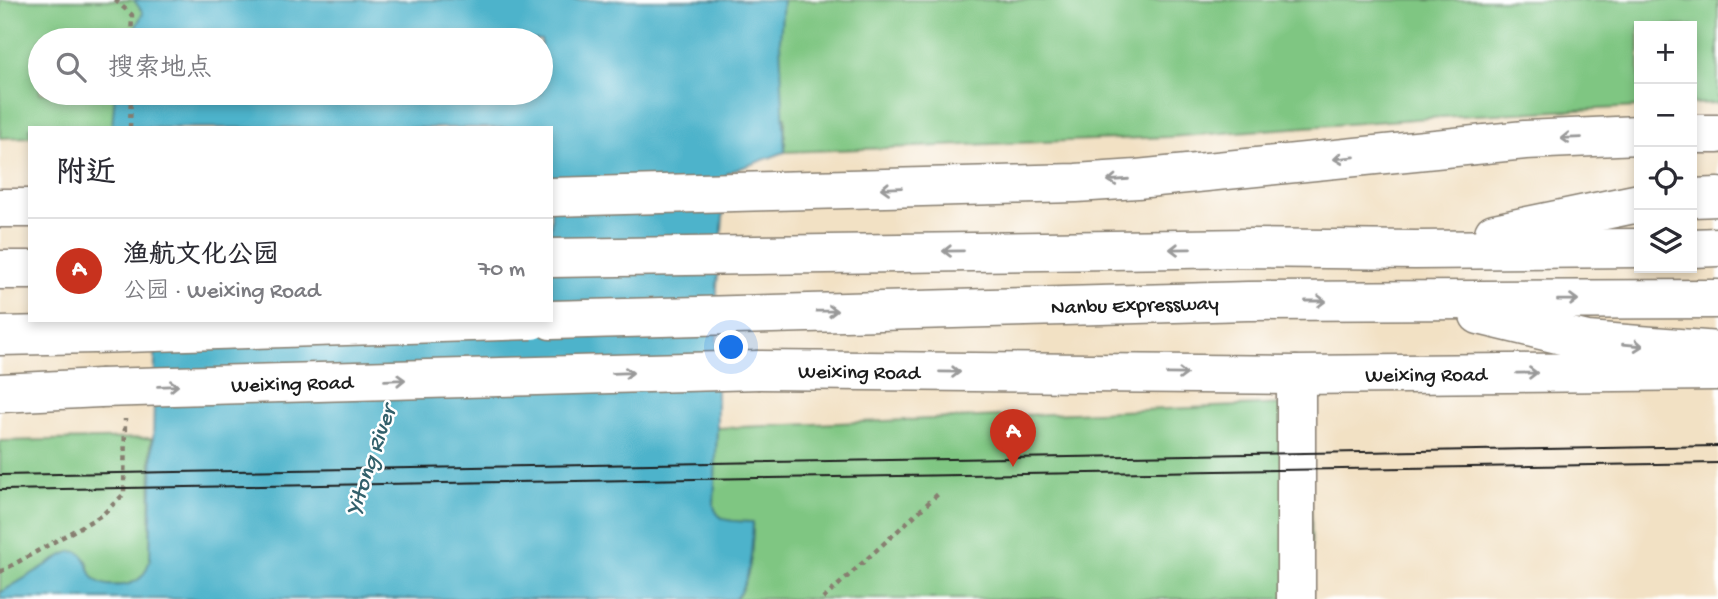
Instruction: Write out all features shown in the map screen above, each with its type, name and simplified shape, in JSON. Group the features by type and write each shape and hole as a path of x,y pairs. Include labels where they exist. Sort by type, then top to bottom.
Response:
{"main road":[{"path":"1697,134 1718,134"},
{"path":"553,197 1076,183 1525,140 1634,135"},
{"path":"1697,198 1718,197"},
{"path":"1415,250 1634,204"},
{"path":"0,208 28,208"},
{"path":"1697,248 1718,247"},
{"path":"553,258 1249,248 1634,248"},
{"path":"0,270 28,270"},
{"name":"Nanbu Expressway","path":"553,320 1248,301 1718,299"},
{"path":"1423,302 1587,341 1718,351"},
{"path":"0,336 470,322"},
{"name":"Weixing Road","path":"0,393 113,401 759,370 1296,375 1718,371"},
{"path":"1296,375 1296,599"}],"path":[{"path":"115,0 132,15 131,28"},
{"path":"130,126 131,105"},
{"path":"0,572 102,515 124,494 113,401"},
{"path":"823,599 938,494"}],"green space":[{"path":"0,0 1718,0 1718,103 1697,104 1697,21 1634,21 1634,107 1456,116 1169,137 785,152 785,117 444,126 28,126 28,137 0,138"},
{"path":"1310,403 1312,599 735,599 748,573 753,522 724,519 713,506 717,428"},
{"path":"151,438 150,560 141,577 122,585 101,584 92,577 87,561 65,554 0,593 0,441"}],"water":[{"name":"Yitong River","path":"134,0 783,0 780,41 785,152 727,173 717,287 714,506 724,519 753,522 748,573 735,599 0,599 0,593 72,552 83,555 93,577 108,585 129,584 145,573 150,560 156,322 553,322 553,126 112,126 114,105 553,105 553,28 135,28 143,13"}],"tram line":[{"path":"0,475 1718,446"},
{"path":"0,490 1718,463"}],"place":[{"name":"渔航文化公园","path":"1013,467"}]}
